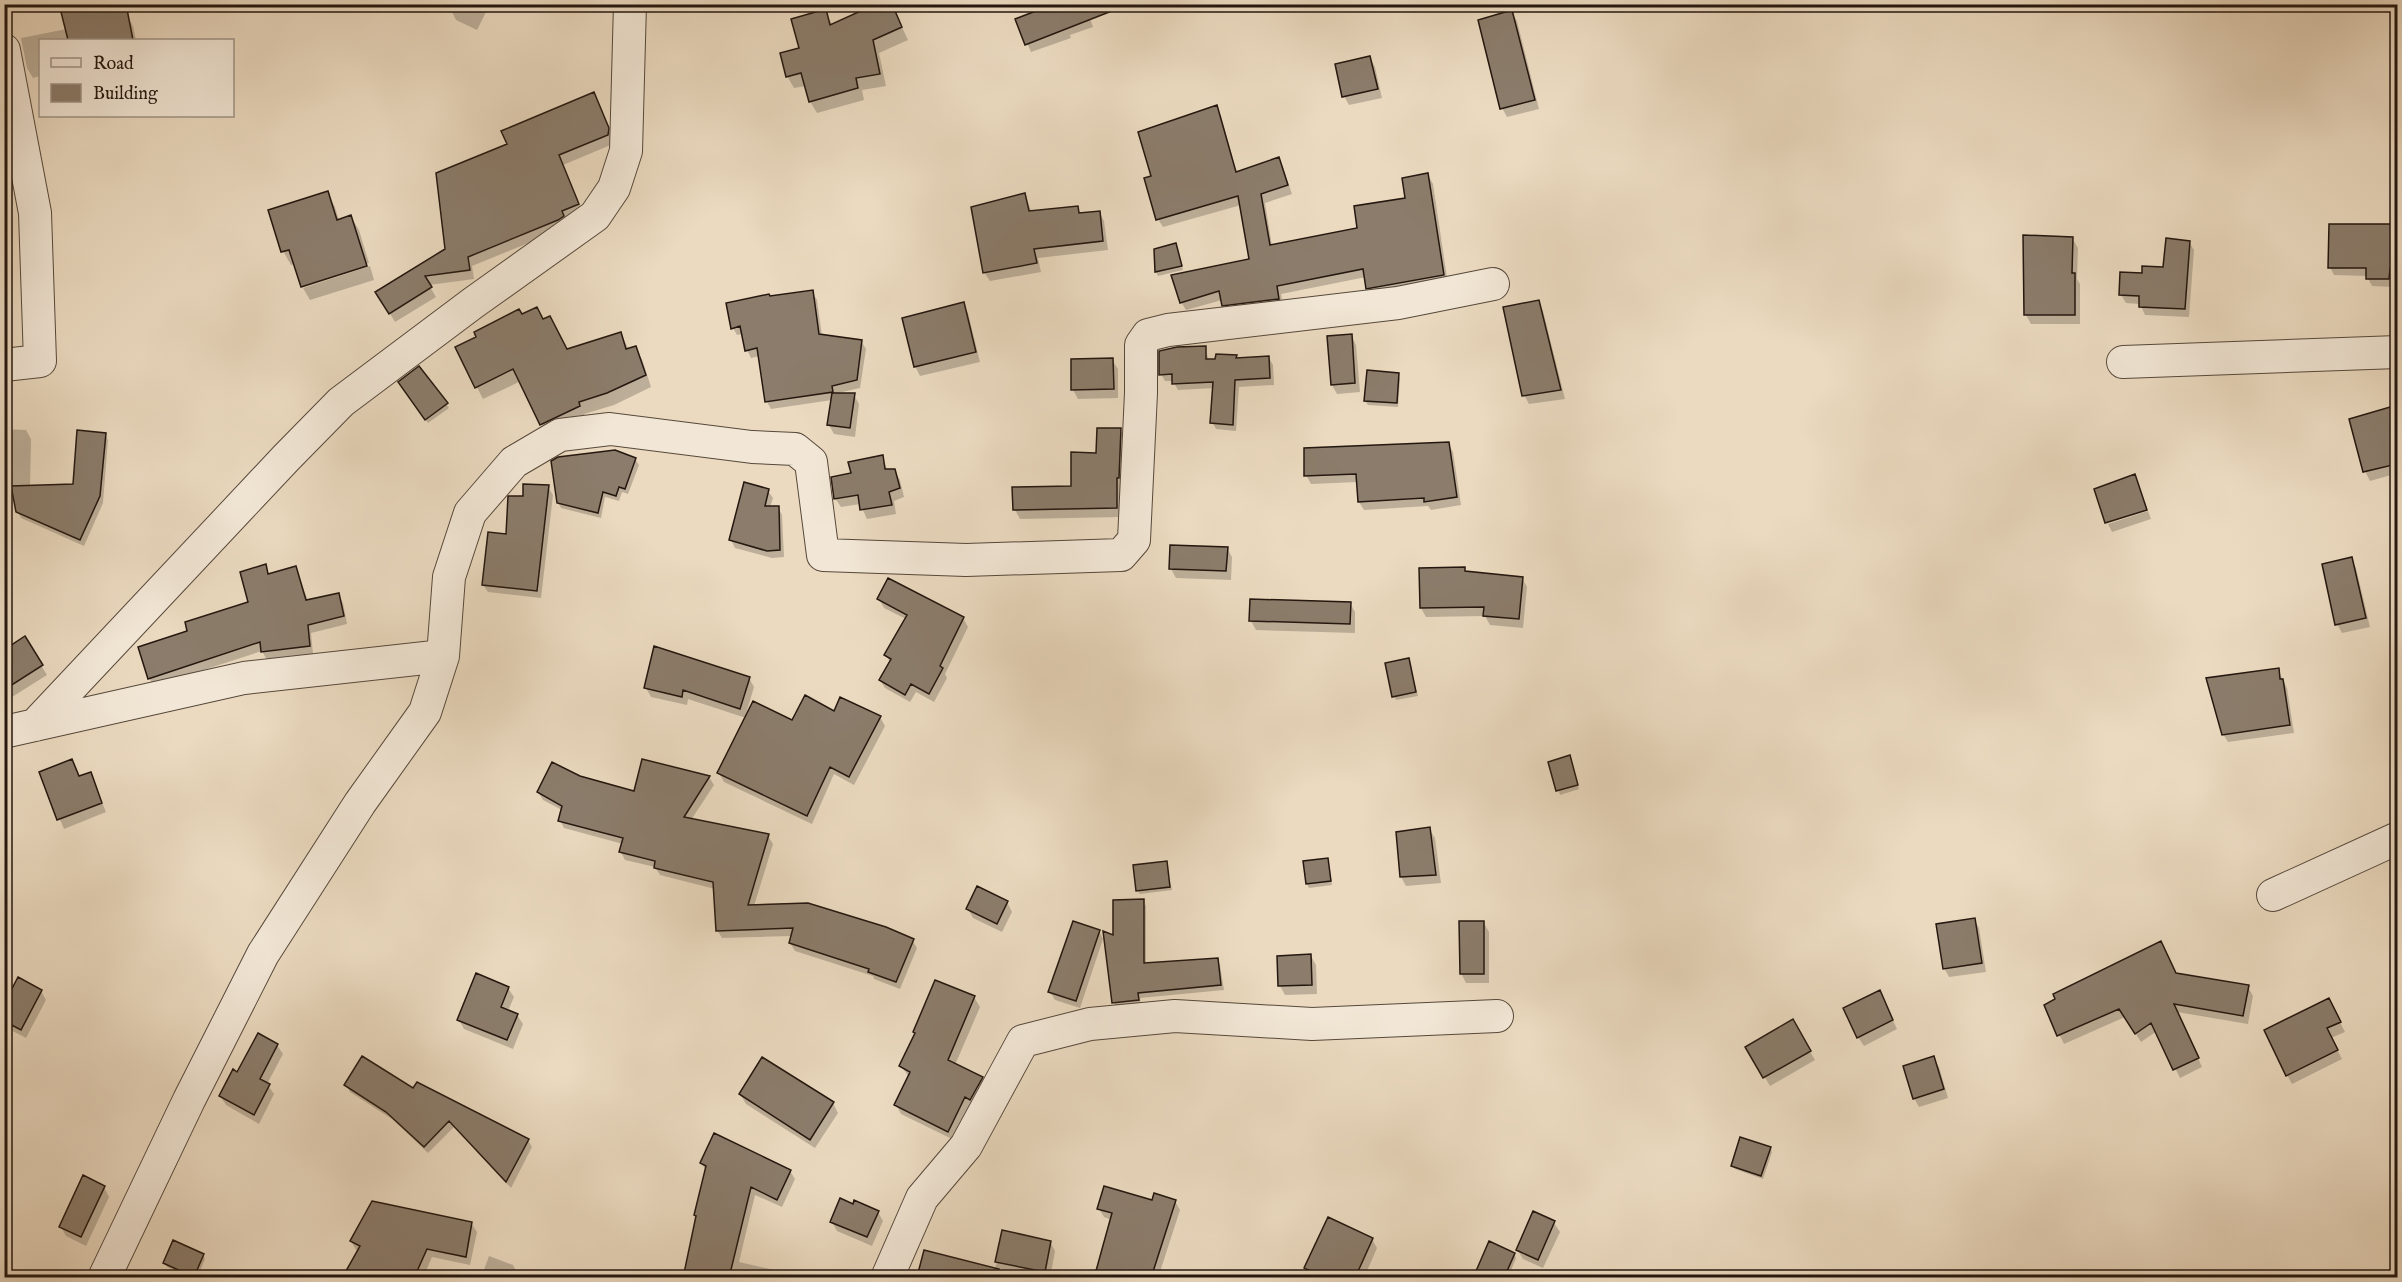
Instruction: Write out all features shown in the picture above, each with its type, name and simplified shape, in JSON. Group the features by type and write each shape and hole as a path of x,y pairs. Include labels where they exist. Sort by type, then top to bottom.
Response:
{"street":[{"path":"35,725 341,402 472,303 595,216 614,188 626,151 630,4"},
{"path":"4,50 35,213 40,361 4,365"},
{"path":"104,1278 262,954 360,803 426,712 443,656 449,577 470,513 514,462 560,435 610,429 752,447 795,449 811,462 823,555 966,560 1121,555 1134,540 1142,393 1142,345 1148,335 1168,330 1398,303 1493,284"},
{"path":"2123,362 2397,352"},
{"path":"4,732 244,678 443,656"},
{"path":"2273,895 2397,838"},
{"path":"887,1278 922,1198 966,1146 1023,1041 1090,1024 1175,1016 1312,1024 1497,1016"}],"building":[{"path":"59,4 126,4 133,39 68,39"},
{"path":"876,4 892,4 902,27 873,40 880,74 856,78 858,88 809,102 801,73 786,77 780,53 799,48 791,19 826,9 830,25"},
{"path":"1054,4 1121,4 1122,7 1025,45 1015,19"},
{"path":"1512,10 1535,100 1500,109 1478,20"},
{"path":"1370,56 1378,89 1342,97 1335,64"},
{"path":"594,92 609,128 608,135 559,155 579,204 562,211 564,216 558,220 468,257 470,270 425,276 432,287 389,314 375,292 445,249 436,173 507,144 501,131"},
{"path":"1217,105 1236,172 1279,157 1288,185 1261,194 1270,245 1357,228 1354,206 1405,198 1402,178 1428,173 1444,275 1366,289 1363,269 1277,286 1279,299 1222,306 1219,291 1180,303 1171,275 1249,259 1238,196 1156,220 1144,178 1151,176 1138,132"},
{"path":"328,191 337,220 351,215 367,266 301,287 289,250 281,252 268,210"},
{"path":"1025,193 1029,211 1078,206 1079,213 1100,211 1103,241 1034,249 1037,263 983,273 971,207"},
{"path":"2329,224 2397,224 2397,269 2390,269 2389,279 2366,279 2366,268 2328,268"},
{"path":"2023,235 2073,237 2072,273 2075,273 2075,315 2024,315"},
{"path":"2166,238 2190,241 2185,309 2139,307 2139,296 2119,295 2120,272 2142,273 2142,266 2163,267"},
{"path":"1176,243 1182,266 1155,272 1154,249"},
{"path":"813,290 819,334 862,340 857,380 832,386 833,392 765,402 757,348 745,351 740,326 731,329 726,303 769,294 770,296"},
{"path":"1539,300 1561,390 1522,396 1503,307"},
{"path":"964,302 976,352 914,367 902,318"},
{"path":"537,307 543,319 550,316 567,349 621,332 626,349 636,346 646,375 607,393 579,402 580,406 540,425 513,369 475,388 455,347 476,337 474,332 519,309 522,314"},
{"path":"1352,334 1355,383 1331,385 1327,336"},
{"path":"1206,346 1206,359 1215,359 1216,354 1237,355 1236,358 1269,356 1270,378 1235,380 1233,425 1210,423 1213,382 1172,384 1172,374 1159,375 1159,351 1177,347"},
{"path":"1113,358 1114,389 1071,390 1071,359"},
{"path":"419,366 448,403 425,420 398,382"},
{"path":"1367,370 1399,373 1397,403 1364,401"},
{"path":"832,393 855,393 850,428 827,425"},
{"path":"2397,405 2397,464 2363,472 2349,419"},
{"path":"1097,428 1121,428 1117,508 1013,510 1012,487 1071,486 1071,452 1096,453"},
{"path":"77,430 106,433 100,496 80,540 16,512 11,486 73,484"},
{"path":"1449,442 1457,497 1424,502 1424,498 1358,502 1356,474 1304,476 1304,448"},
{"path":"615,450 636,458 625,489 619,487 616,496 603,492 598,513 557,503 551,461 558,457"},
{"path":"883,455 885,469 895,469 900,488 889,492 892,505 860,510 858,495 834,499 831,477 851,473 848,462"},
{"path":"2135,474 2147,510 2105,523 2094,489"},
{"path":"744,482 769,489 765,506 779,506 780,550 767,551 729,540"},
{"path":"523,484 549,485 537,591 482,585 488,532 506,534 508,496 523,496"},
{"path":"1170,545 1228,547 1226,571 1169,569"},
{"path":"2352,557 2366,618 2335,625 2322,564"},
{"path":"266,564 268,574 296,566 306,600 339,593 344,616 308,625 310,646 261,652 260,642 148,679 138,647 187,631 185,622 248,602 240,572"},
{"path":"1465,567 1465,571 1523,577 1519,619 1483,616 1484,607 1420,608 1419,568"},
{"path":"888,578 964,617 940,666 943,668 929,694 911,684 905,695 879,680 891,659 884,655 907,615 877,599"},
{"path":"1250,599 1351,602 1350,624 1249,621"},
{"path":"25,636 43,665 4,690 4,650"},
{"path":"654,646 750,677 740,709 683,690 682,697 644,688"},
{"path":"1409,658 1416,692 1392,697 1385,663"},
{"path":"2279,668 2280,679 2283,679 2290,725 2222,735 2206,678"},
{"path":"805,695 834,711 840,697 881,716 849,777 830,767 807,816 717,773 753,701 792,720"},
{"path":"1570,755 1578,785 1556,791 1548,762"},
{"path":"72,759 79,776 91,772 102,803 57,820 39,772"},
{"path":"642,759 710,776 684,817 769,834 748,905 808,903 886,927 914,939 896,982 868,972 869,969 789,943 793,928 716,931 713,882 654,868 655,861 619,852 623,838 558,821 562,806 537,792 552,762 580,776 634,791"},
{"path":"1430,827 1436,875 1400,877 1396,832"},
{"path":"1328,858 1331,881 1306,884 1303,861"},
{"path":"1167,861 1170,887 1136,891 1133,865"},
{"path":"977,886 1008,901 997,924 966,909"},
{"path":"1144,899 1144,963 1218,958 1221,985 1138,993 1139,1000 1112,1003 1103,931 1113,935 1113,900"},
{"path":"1975,918 1982,963 1943,969 1936,924"},
{"path":"1073,921 1100,930 1076,1001 1048,992"},
{"path":"1459,921 1484,921 1484,974 1460,974"},
{"path":"2161,941 2176,973 2249,985 2243,1016 2174,1004 2199,1058 2173,1070 2151,1023 2135,1034 2119,1009 2057,1036 2044,1005 2055,999 2053,994"},
{"path":"1311,954 1312,985 1278,986 1277,956"},
{"path":"476,973 509,987 501,1007 518,1014 507,1040 457,1020"},
{"path":"18,977 42,990 21,1030 4,1021 4,1004"},
{"path":"935,980 975,996 948,1060 983,1077 970,1100 965,1097 948,1132 894,1105 910,1072 899,1066 915,1033 913,1032"},
{"path":"1880,990 1893,1020 1857,1038 1843,1008"},
{"path":"2329,998 2341,1022 2327,1028 2338,1050 2286,1076 2264,1030"},
{"path":"1793,1019 1811,1051 1763,1078 1745,1047"},
{"path":"258,1033 278,1044 260,1079 270,1084 254,1115 219,1096 233,1069 237,1072"},
{"path":"362,1056 413,1088 417,1082 529,1139 506,1182 449,1121 424,1147 386,1112 344,1085"},
{"path":"1934,1056 1944,1089 1913,1099 1903,1066"},
{"path":"762,1057 834,1102 810,1140 739,1094"},
{"path":"714,1133 791,1170 777,1200 751,1187 729,1278 683,1278 696,1216 694,1215 706,1166 700,1163"},
{"path":"1740,1137 1771,1147 1761,1176 1731,1166"},
{"path":"83,1175 105,1186 81,1237 59,1227"},
{"path":"1104,1186 1152,1200 1154,1193 1176,1200 1151,1278 1094,1278 1112,1213 1097,1209"},
{"path":"840,1198 853,1204 854,1200 879,1211 867,1237 830,1222"},
{"path":"372,1201 472,1222 466,1257 427,1249 414,1278 342,1278 360,1246 350,1241"},
{"path":"1533,1211 1555,1221 1538,1260 1516,1250"},
{"path":"1328,1217 1373,1238 1355,1278 1325,1278 1304,1268"},
{"path":"1002,1230 1051,1241 1045,1272 995,1262"},
{"path":"173,1240 204,1254 194,1277 163,1263"},
{"path":"1489,1241 1515,1253 1504,1278 1492,1278 1476,1271"},
{"path":"924,1250 999,1269 998,1278 935,1278 918,1273"}]}
